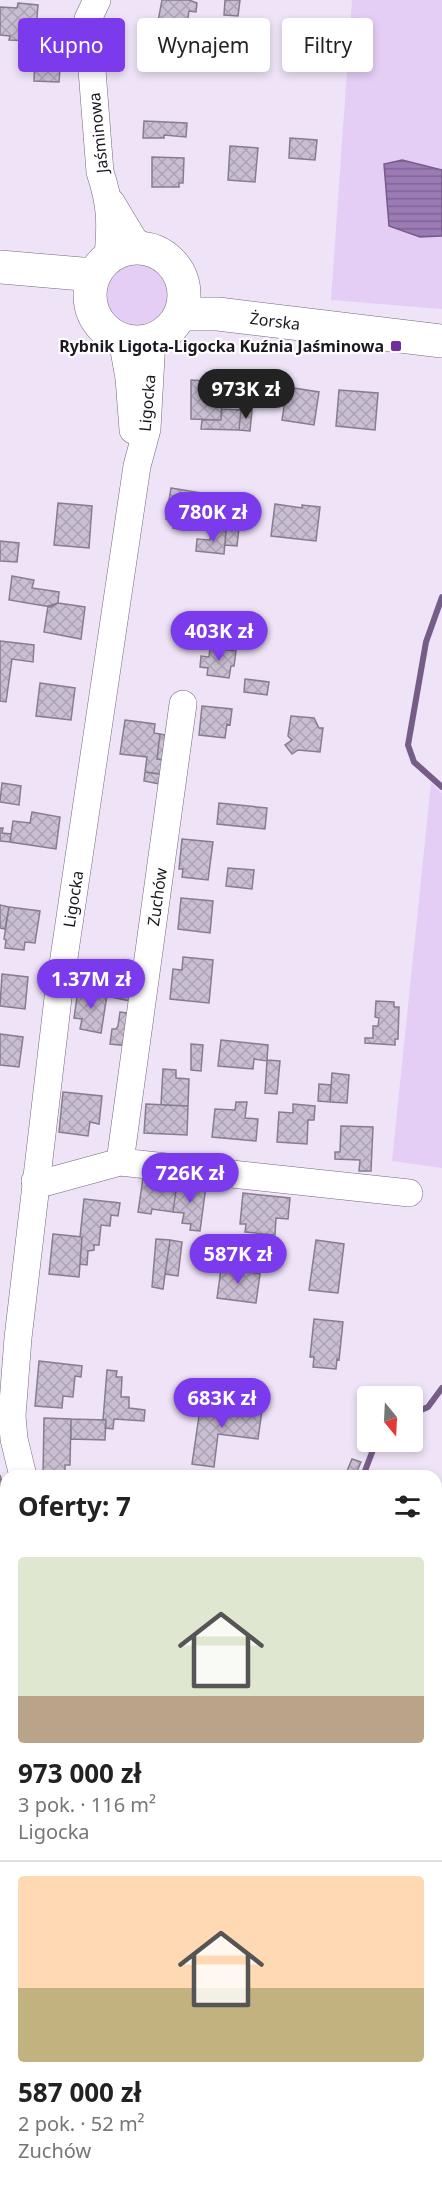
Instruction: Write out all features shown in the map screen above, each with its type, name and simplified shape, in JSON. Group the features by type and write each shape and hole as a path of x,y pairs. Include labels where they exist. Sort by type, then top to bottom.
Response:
{"main road":[{"path":"141,248 157,252 171,263 181,278 181,300 171,327 137,339 102,326 93,312 98,278 123,250 141,248"},
{"path":"0,267 98,278"},
{"path":"0,284 98,278"},
{"name":"Żorska","path":"181,300 442,322"},
{"name":"Żorska","path":"181,300 218,314 442,341"}],"street":[{"name":"Jaśminowa","path":"97,0 88,19 100,172 108,195 132,237 141,248"},
{"name":"Jaśminowa","path":"98,278 111,224 108,195"},
{"name":"Ligocka","path":"22,1470 13,1428 13,1393 35,1181 60,987 137,466 147,429 137,339"},
{"name":"Zuchów","path":"120,1161 183,704"},
{"path":"35,1181 48,1182 120,1161 409,1193"}],"shaded area":[{"path":"352,0 442,0 442,309 331,300 347,72 373,72 373,18 351,18"},
{"path":"402,160 442,170 442,236 420,237 389,226 384,164"},
{"path":"136,262 148,265 159,272 166,283 169,295 166,307 159,318 148,325 136,328 124,325 113,318 106,307 103,295 106,283 113,272 124,265"},
{"path":"431,783 442,793 442,1168 392,1161"}],"building":[{"path":"162,0 189,0 197,3 196,12 189,11 188,18 159,18"},
{"path":"225,0 240,0 238,16 224,15"},
{"path":"18,3 38,5 37,18 18,18 18,40 9,40 10,36 0,35 0,7 17,8"},
{"path":"34,72 60,72 59,82 34,81"},
{"path":"144,121 187,123 186,137 164,135 164,138 143,138"},
{"path":"290,138 317,140 315,160 289,158"},
{"path":"230,146 258,148 255,182 228,180"},
{"path":"152,157 184,158 183,183 179,183 179,187 152,187"},
{"path":"191,380 222,382 221,420 191,419"},
{"path":"287,387 319,392 314,425 282,420"},
{"path":"339,390 378,393 375,430 336,426"},
{"path":"222,409 241,410 239,430 201,429 202,420 221,420"},
{"path":"241,410 252,410 250,431 239,430"},
{"path":"171,488 202,493 197,524 192,523 190,530 173,528 174,520 166,519"},
{"path":"58,503 92,506 89,548 54,545"},
{"path":"275,504 302,508 302,505 320,507 316,541 271,536"},
{"path":"226,526 239,528 237,546 225,545"},
{"path":"212,529 226,531 224,554 196,551 197,539 210,540"},
{"path":"0,541 19,543 17,562 0,561"},
{"path":"12,576 34,580 32,588 59,592 58,603 51,607 9,600"},
{"path":"58,603 85,607 81,639 44,632 48,606"},
{"path":"0,641 34,645 33,662 12,659 6,702 0,701"},
{"path":"210,648 236,651 234,666 231,666 229,678 207,675 208,668 200,667 201,656 209,657"},
{"path":"245,679 269,682 267,695 244,692"},
{"path":"40,683 75,688 71,720 36,716"},
{"path":"202,706 232,709 230,725 227,724 225,738 199,735"},
{"path":"291,716 314,718 319,728 323,728 320,752 298,750 292,754 285,745 292,740 288,736"},
{"path":"125,720 155,724 154,733 160,734 157,759 166,760 165,775 145,772 147,757 120,754"},
{"path":"160,734 170,736 166,760 157,759"},
{"path":"145,772 161,774 160,784 144,781"},
{"path":"2,783 21,786 19,805 0,802"},
{"path":"219,803 267,808 265,829 217,824"},
{"path":"32,812 60,817 56,849 10,842 13,821 30,823"},
{"path":"0,828 3,828 2,833 11,834 10,842 0,841"},
{"path":"182,839 213,842 208,880 182,877 183,869 179,869"},
{"path":"228,868 254,870 252,889 226,886"},
{"path":"181,898 213,901 210,933 178,929"},
{"path":"0,905 9,907 5,929 0,928"},
{"path":"9,907 40,911 35,943 25,942 24,950 5,948 6,940 4,939"},
{"path":"183,957 213,960 209,1003 170,999 173,969 182,970"},
{"path":"2,974 28,977 25,1009 0,1006"},
{"path":"80,981 137,990 135,1002 78,990"},
{"path":"78,990 107,995 101,1033 80,1029 82,1019 74,1018"},
{"path":"376,1001 394,1002 394,1007 399,1007 398,1039 395,1039 395,1045 365,1043 365,1038 373,1038 373,1026 378,1026 379,1018 375,1017"},
{"path":"120,1012 133,1014 129,1046 110,1044 112,1029 118,1026"},
{"path":"0,1034 23,1037 19,1067 0,1065"},
{"path":"221,1040 268,1045 267,1061 254,1059 253,1069 218,1066"},
{"path":"191,1044 203,1045 201,1071 191,1070"},
{"path":"267,1060 280,1061 277,1094 265,1093"},
{"path":"163,1069 176,1070 176,1078 189,1079 188,1106 161,1105"},
{"path":"332,1073 349,1075 347,1103 330,1102"},
{"path":"319,1084 331,1085 330,1102 318,1101"},
{"path":"63,1092 102,1096 99,1124 90,1122 88,1136 59,1132"},
{"path":"236,1102 247,1102 245,1118 258,1119 256,1141 212,1137 215,1109 235,1110"},
{"path":"146,1104 188,1106 187,1135 144,1133"},
{"path":"293,1104 315,1106 314,1120 308,1120 307,1144 277,1142 279,1112 293,1113"},
{"path":"341,1126 373,1127 371,1171 359,1171 360,1160 335,1159 335,1152 340,1152"},
{"path":"143,1178 177,1183 173,1212 152,1209 151,1214 138,1212"},
{"path":"177,1183 206,1186 200,1231 190,1230 191,1224 182,1223 184,1213 173,1212"},
{"path":"243,1193 290,1198 288,1219 276,1218 275,1235 245,1232 246,1224 240,1224"},
{"path":"84,1199 120,1203 118,1216 111,1215 110,1226 101,1225 99,1245 94,1245 94,1250 88,1251 87,1265 80,1264"},
{"path":"53,1234 82,1237 79,1277 49,1274"},
{"path":"156,1239 170,1240 163,1289 152,1287"},
{"path":"170,1240 182,1242 178,1276 165,1274"},
{"path":"316,1240 344,1244 338,1293 309,1290"},
{"path":"227,1267 260,1274 256,1303 217,1298 221,1269 227,1270"},
{"path":"314,1319 343,1322 336,1369 313,1367 314,1357 310,1357"},
{"path":"39,1361 82,1366 81,1377 75,1376 73,1397 63,1396 62,1408 35,1406"},
{"path":"107,1370 117,1371 116,1377 122,1377 121,1397 129,1397 129,1408 145,1410 144,1421 114,1419 113,1429 105,1428 106,1420 103,1420"},
{"path":"201,1402 222,1405 222,1408 234,1410 235,1407 262,1410 258,1439 218,1434 214,1467 192,1464"},
{"path":"44,1418 71,1419 70,1465 65,1465 65,1470 43,1470"},
{"path":"71,1419 106,1420 105,1440 71,1439"},
{"path":"352,1459 361,1462 358,1470 347,1470"}],"waterway":[{"path":"442,597 426,642 408,745 414,762 442,787"},
{"path":"423,1409 428,1407 442,1388"},
{"path":"365,1470 372,1452"}],"place":[{"name":"Rybnik Ligota-Ligocka Kuźnia Jaśminowa","path":"396,346"}]}
